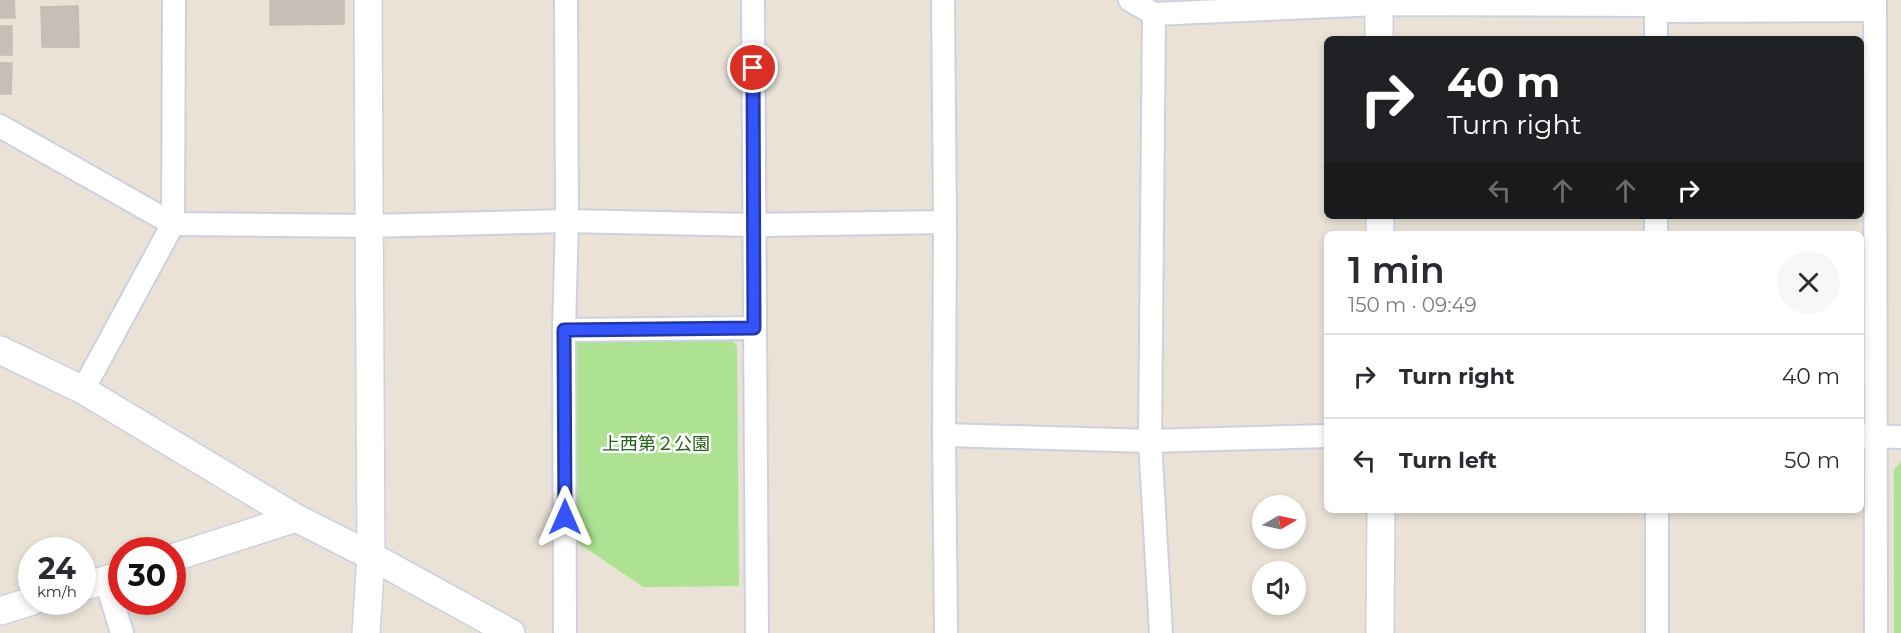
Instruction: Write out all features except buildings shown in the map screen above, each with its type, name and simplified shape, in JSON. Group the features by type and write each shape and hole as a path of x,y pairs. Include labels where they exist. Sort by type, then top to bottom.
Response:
{"street":[{"path":"83,390 173,224 174,0"},
{"path":"366,633 371,556 368,0"},
{"path":"565,633 566,0"},
{"path":"753,0 757,633"},
{"path":"943,0 946,633"},
{"path":"1130,0 1154,14 1379,2 1875,5 1869,436 1876,633"},
{"path":"1379,2 1379,36"},
{"path":"1656,5 1656,36"},
{"path":"1154,14 1150,441 1161,633"},
{"path":"0,126 173,224 369,226 567,222 754,225 945,222"},
{"path":"564,330 754,328"},
{"path":"0,350 83,390 296,518 512,633"},
{"path":"944,435 1150,441 1324,436"},
{"path":"1869,436 1901,437"},
{"path":"1380,633 1381,513"},
{"path":"1657,513 1657,633"},
{"path":"186,553 296,518"},
{"path":"103,580 122,633"},
{"path":"0,611 18,606"}],"green space":[{"name":"上西第２公園","path":"726,334 737,346 739,586 643,587 577,542 570,346 575,337"},
{"path":"1901,461 1901,633 1894,633 1894,470"}],"route":[{"path":"565,517 564,330 754,328 753,68"}]}
